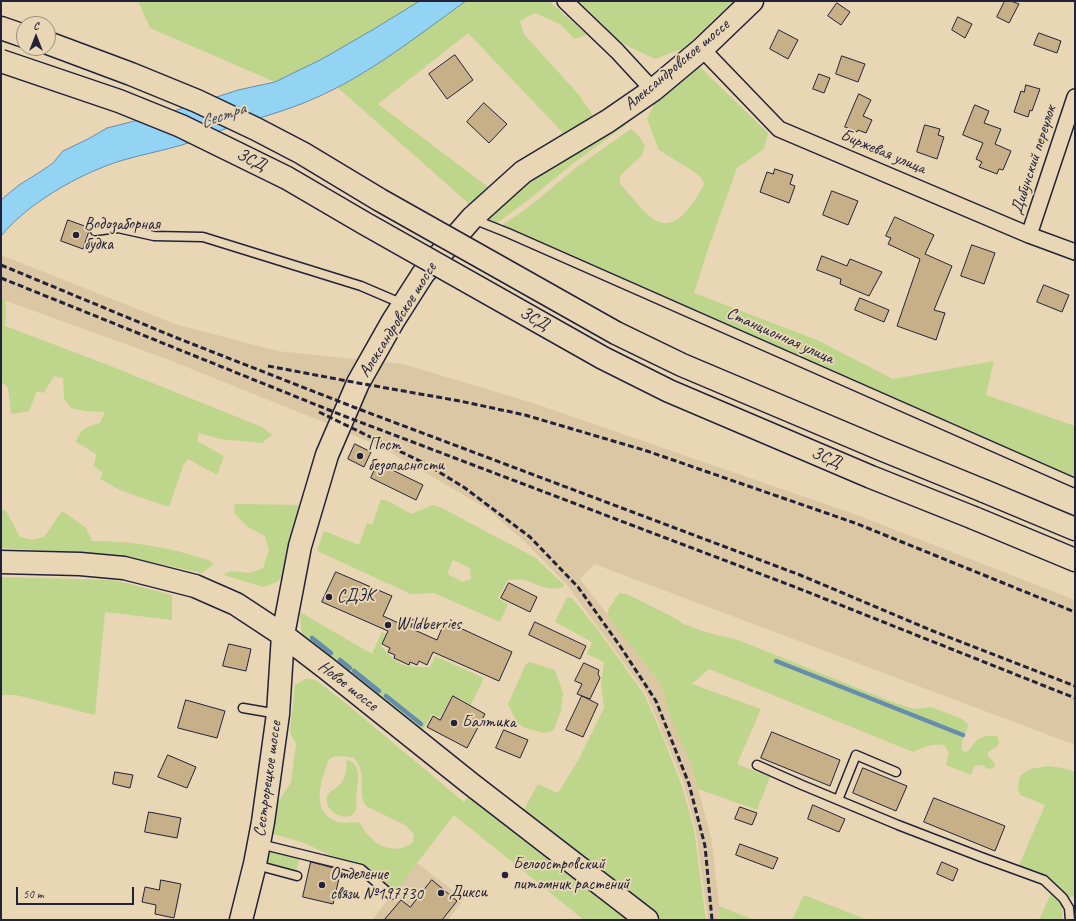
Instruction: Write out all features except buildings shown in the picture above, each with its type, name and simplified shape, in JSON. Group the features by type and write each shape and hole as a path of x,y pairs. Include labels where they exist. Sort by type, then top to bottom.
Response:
{"main road":[{"name":"Александровское шоссе","path":"283,635 300,546 327,455 358,383 423,274 472,218 523,172 608,120 653,90 702,49 752,1"},
{"path":"1,28 16,33"},
{"name":"ЗСД","path":"56,46 139,77 197,101 302,152 380,200 616,333 682,365 1075,529"},
{"name":"ЗСД","path":"1,61 119,101 181,126 287,178 603,358 669,391 871,477 1075,560"},
{"name":"Новое шоссе","path":"10,562 80,564 124,568 195,586 236,604 283,635 471,784 647,920"},
{"name":"Сестрорецкое шоссе","path":"240,920 257,854 274,747 278,714 283,635"}],"street":[{"path":"564,1 617,51 653,90"},
{"name":"Биржевая улица","path":"702,49 779,129 1029,235 1075,252"},
{"name":"Дибунский переулок","path":"1029,235 1075,97"}],"lane":[{"name":"Станционная улица","path":"472,218 1075,483"},
{"path":"95,231 118,228 154,236 203,237 362,286 404,304"},
{"path":"243,708 278,714"},
{"path":"838,800 856,755 896,772"},
{"path":"757,765 802,786 981,857 1044,880 1072,907 1070,920"},
{"path":"257,854 297,876"},
{"path":"257,854 361,869 391,895"}],"shaded area":[{"path":"1,255 175,324 277,351 403,364 533,403 857,515 1075,600 1075,745 594,564 580,579 661,684 668,710 690,761 711,837 721,920 708,920 696,831 684,784 646,693 568,586 524,541 486,508 381,447 333,426 164,358 1,299"},
{"path":"417,863 464,899 448,920 372,920"}],"green space":[{"path":"138,1 420,1 322,59 275,82 150,28"},
{"path":"466,1 549,1 587,35 574,39 560,24 535,13 520,21 524,34 579,95 599,125 474,217 466,201 337,87 369,70","holes":["468,33 565,135 492,190 378,104"]},
{"path":"579,1 733,1 684,48 655,59 621,43"},
{"path":"699,66 768,133 764,149 737,168 694,293 817,340 893,379 994,361 986,395 1075,426 1075,483 501,226 530,206 578,166 631,129 639,136 645,146 642,155 620,176 620,184 652,218 660,222 669,223 676,220 690,207 704,184 701,177 659,150 647,119 656,100"},
{"path":"623,122 626,125 575,162 497,223 487,219 534,177"},
{"path":"1,298 5,300 5,326 103,363 262,427 272,435 262,443 220,439 199,433 197,441 224,456 217,475 188,459 183,466 169,507 122,491 100,479 103,473 94,466 96,454 76,442 82,431 91,425 100,423 105,412 85,411 71,408 64,399 63,378 54,376 44,393 37,391 29,411 11,414 8,387 1,382"},
{"path":"381,499 390,502 411,514 433,505 440,507 536,558 565,586 555,589 539,586 524,580 508,580 498,598 508,604 500,622 434,593 411,594 317,551 324,531 359,545 367,523 372,525","holes":["453,560 470,568 471,579 463,582 447,574"]},
{"path":"235,504 301,505 285,574 277,582 263,587 223,575 231,571 250,573 263,568 269,550 265,536 248,527 234,513"},
{"path":"1,509 6,511 20,537 32,540 44,537 62,511 86,528 92,541 152,546 198,557 208,560 214,564 202,573 151,562 94,554 1,548"},
{"path":"1,577 112,580 126,583 172,595 172,620 105,612 95,715 16,695 1,695"},
{"path":"619,593 627,594 684,624 705,632 738,640 890,701 914,709 931,707 962,719 968,724 962,742 962,750 965,752 982,737 997,736 999,741 998,746 988,752 988,756 995,763 994,768 988,769 982,765 974,766 971,775 946,765 949,753 944,745 932,745 913,752 709,669 692,684 761,709 737,764 770,777 757,810 698,789 690,761 668,710 661,684 607,615 609,608"},
{"path":"567,597 572,598 598,630 644,694 663,737 682,786 694,829 706,920 662,920 547,832 523,811 538,784 558,793 579,759 604,708 601,684 604,662 587,654 592,642 555,622"},
{"path":"300,612 372,654 382,632 386,634 381,646 392,658 402,664 413,667 430,667 435,656 484,678 471,705 452,695 440,718 432,714 422,731 302,637"},
{"path":"530,662 555,670 563,693 561,711 553,731 544,733 525,728 517,723 508,704 526,664"},
{"path":"305,679 317,681 464,802 468,797 627,920 584,920 454,815 394,893 363,867 329,855 305,843 267,832 274,809 291,782 296,744 290,732 295,685","holes":["342,756 354,758 361,771 362,795 366,806 407,826 414,835 413,842 408,846 396,849 384,847 373,840 365,832 360,823 338,822 329,818 323,811 320,804 321,786 329,760 333,757"]},
{"path":"346,760 352,762 355,766 358,776 356,809 351,816 347,817 339,815 331,810 328,807 327,801 328,794 344,779 347,768"},
{"path":"1048,766 1063,768 1075,772 1075,896 1062,899 1062,920 1039,920 1053,889 1017,870 1045,805 1020,795 1018,787 1020,776 1030,769"},
{"path":"261,847 300,856 296,873 258,863"},
{"path":"804,895 868,920 792,920"},
{"path":"719,906 754,920 720,920"}],"water":[{"name":"Сестра","path":"420,1 466,1 373,67 334,89 282,111 230,127 182,145 120,161 88,174 55,191 40,201 25,212 1,236 1,200 19,185 53,163 63,151 107,128 174,111 238,90 275,82 322,59"}],"waterway":[{"path":"312,638 331,653"},
{"path":"340,660 350,668"},
{"path":"776,661 963,735"},
{"path":"354,671 379,691"},
{"path":"386,696 421,724"}],"railway":[{"path":"1,265 177,338 356,408 800,575 933,631 1075,686"},
{"path":"1,278 344,416 795,587 1075,698"},
{"path":"268,366 460,401 525,415 647,451 855,523 1075,612"},
{"path":"319,412 426,464 465,488 530,537 578,587 620,646 656,701 689,784 705,846 712,920"}],"place":[{"name":"Водозаборная будка","path":"76,235"},
{"name":"Пост безопасности","path":"360,456"},
{"name":"СДЭК","path":"329,597"},
{"name":"Wildberries","path":"388,625"},
{"name":"Балтика","path":"454,723"},
{"name":"Белоостровский питомник растений","path":"505,875"},
{"name":"Отделение связи №197730","path":"322,885"},
{"name":"Дикси","path":"441,893"}]}
